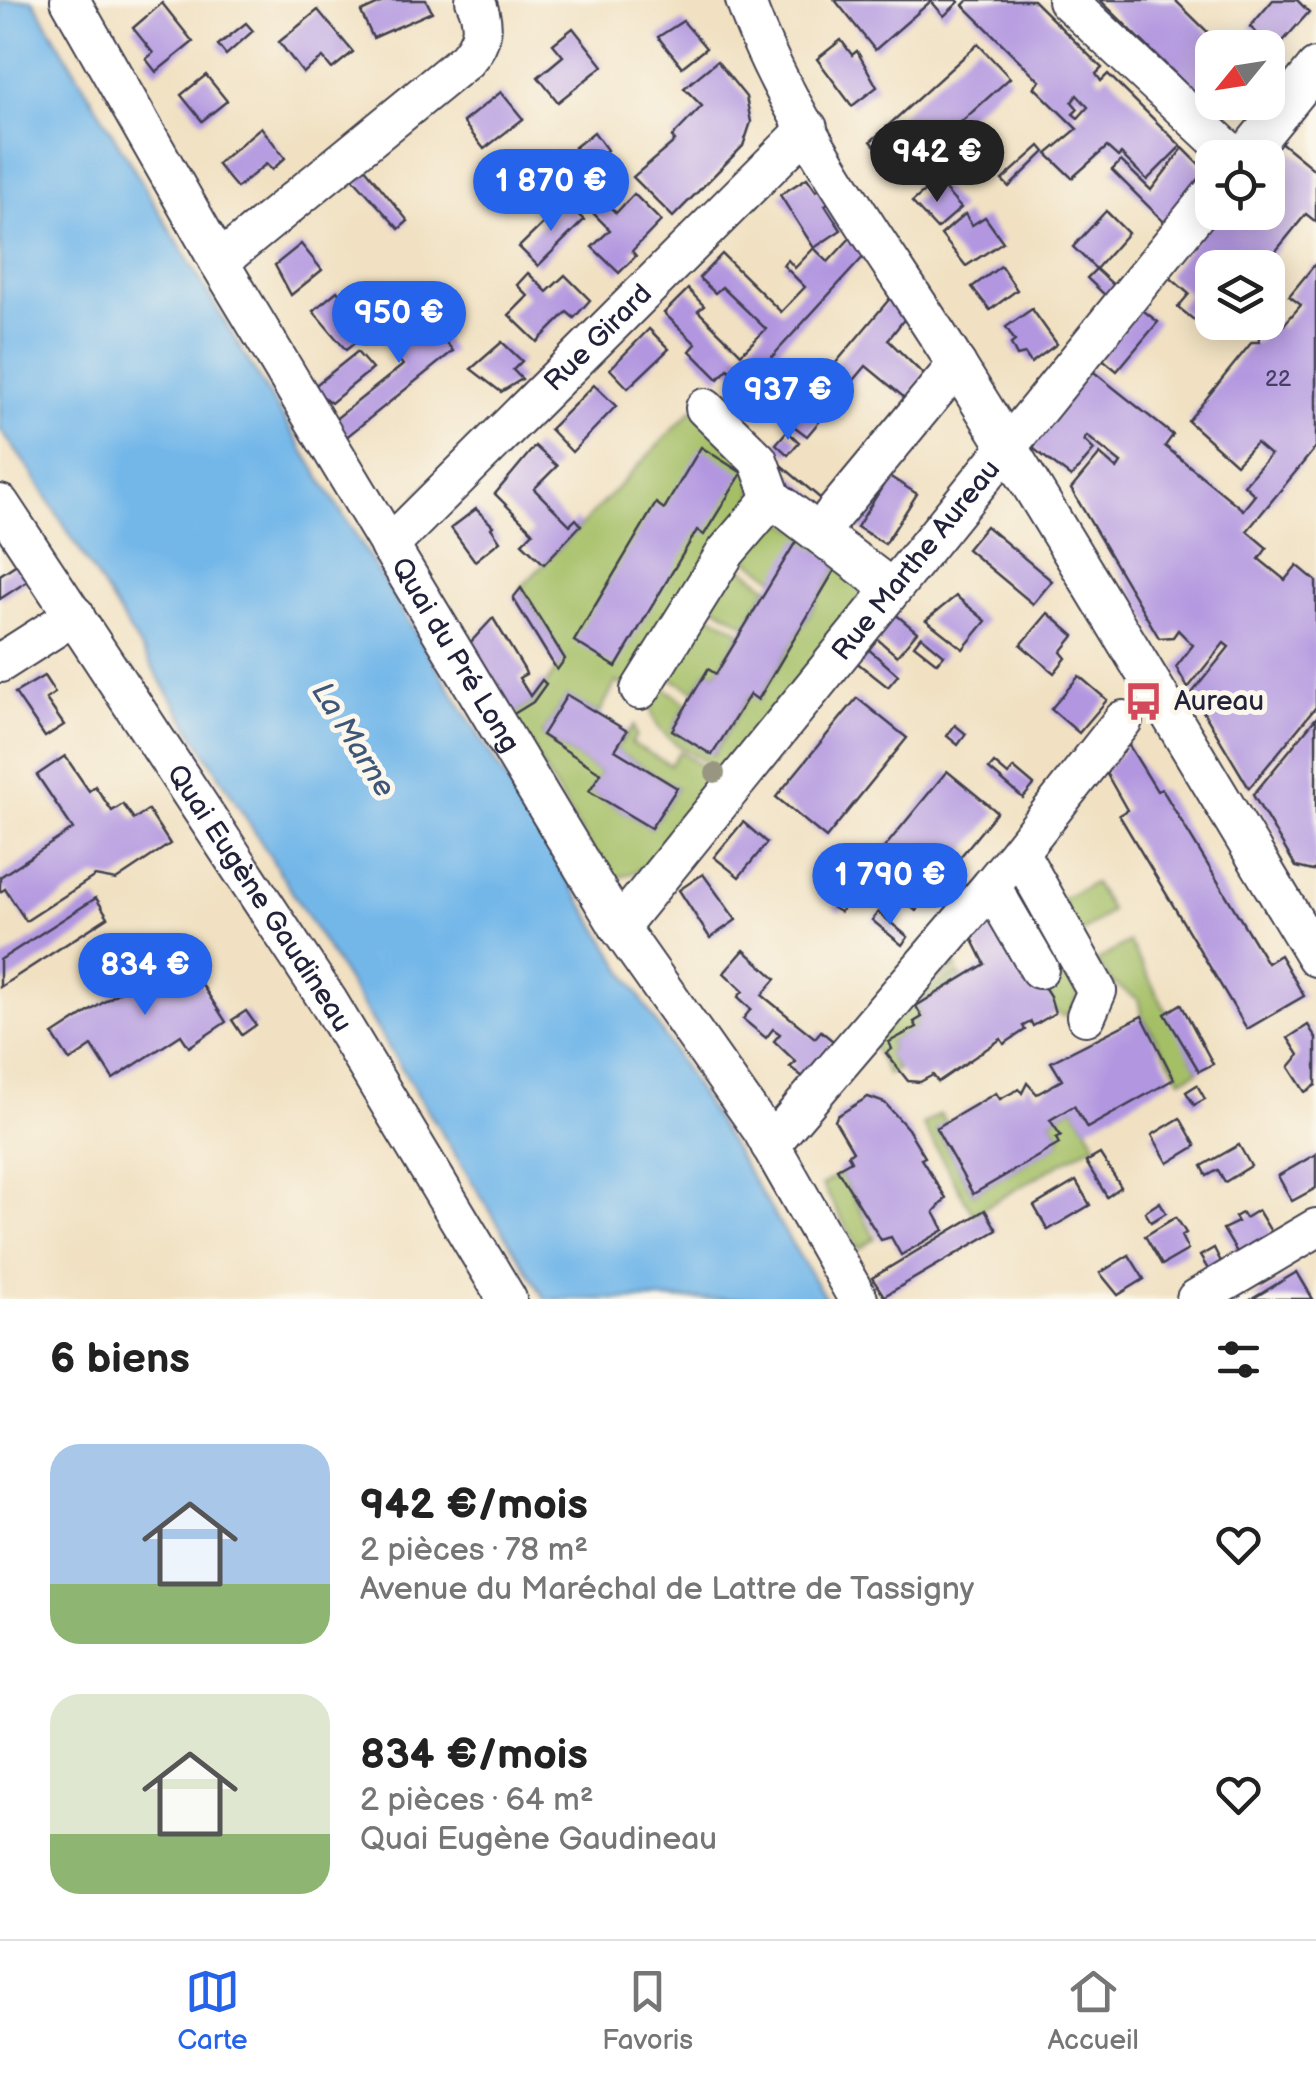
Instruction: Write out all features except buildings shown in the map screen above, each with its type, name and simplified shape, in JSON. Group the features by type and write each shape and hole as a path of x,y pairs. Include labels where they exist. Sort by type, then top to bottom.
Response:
{"street":[{"name":"Quai du Pré Long","path":"70,0 219,262 619,927 770,1145 858,1299"},
{"path":"219,262 466,60 478,47 484,21 475,0"},
{"path":"745,0 759,40 808,128 1301,900 1316,957"},
{"path":"1067,0 1219,140"},
{"path":"1254,140 1316,68"},
{"name":"Rue Girard","path":"389,546 808,128"},
{"name":"Rue Marthe Aureau","path":"619,927 1195,215"},
{"path":"832,516 957,365"},
{"path":"705,408 758,460 772,498 892,589"},
{"path":"640,690 726,552 772,498"},
{"name":"Quai Eugène Gaudineau","path":"0,504 328,1001 506,1299"},
{"path":"0,663 75,616"},
{"path":"770,1145 991,886 1123,720"},
{"path":"1019,852 1098,990 1086,1016"},
{"path":"991,886 1038,970"},
{"path":"1196,1299 1316,1228"}],"green space":[{"path":"693,409 751,463 754,496 634,692 616,682 599,714 567,696 542,735 601,773 590,791 651,828 677,788 615,750 634,726 636,736 631,743 670,765 680,751 717,778 650,866 610,881 512,715 533,702 564,659 521,588"},
{"path":"781,521 829,545 774,578 735,551 757,529"},
{"path":"732,560 768,587 746,625 708,602"},
{"path":"839,563 868,592 722,771 668,737 652,714 658,683 687,704 672,730 713,755 750,694 759,699"},
{"path":"701,609 741,632 716,674 708,669 695,691 663,674"},
{"path":"1094,883 1111,911 1080,934 1059,901"},
{"path":"1013,888 1031,895 1016,906 1059,980 1071,974 1070,982 1077,992 1080,990 1072,1011 1063,1016 1051,1008 1049,996 1038,979 1049,972 1004,897"},
{"path":"1129,942 1199,1071 1181,1079 1142,1016 1138,999 1111,982 1097,961"},
{"path":"946,949 957,968 922,987 925,991 958,973 962,978 916,1006 922,1017 914,1022 917,1027 889,1042 892,1049 887,1053 897,1070 888,1075 872,1044"},
{"path":"1074,1106 1096,1143 973,1214 923,1125 940,1114 946,1123 936,1129 973,1194 1058,1144 1061,1135 1050,1120"},
{"path":"840,1173 875,1238 859,1249 822,1185"}],"water":[{"name":"La Marne","path":"0,0 33,0 250,364 826,1299 545,1299 28,467 0,429"}],"place":[{"name":"Aureau","path":"1144,701"}]}
